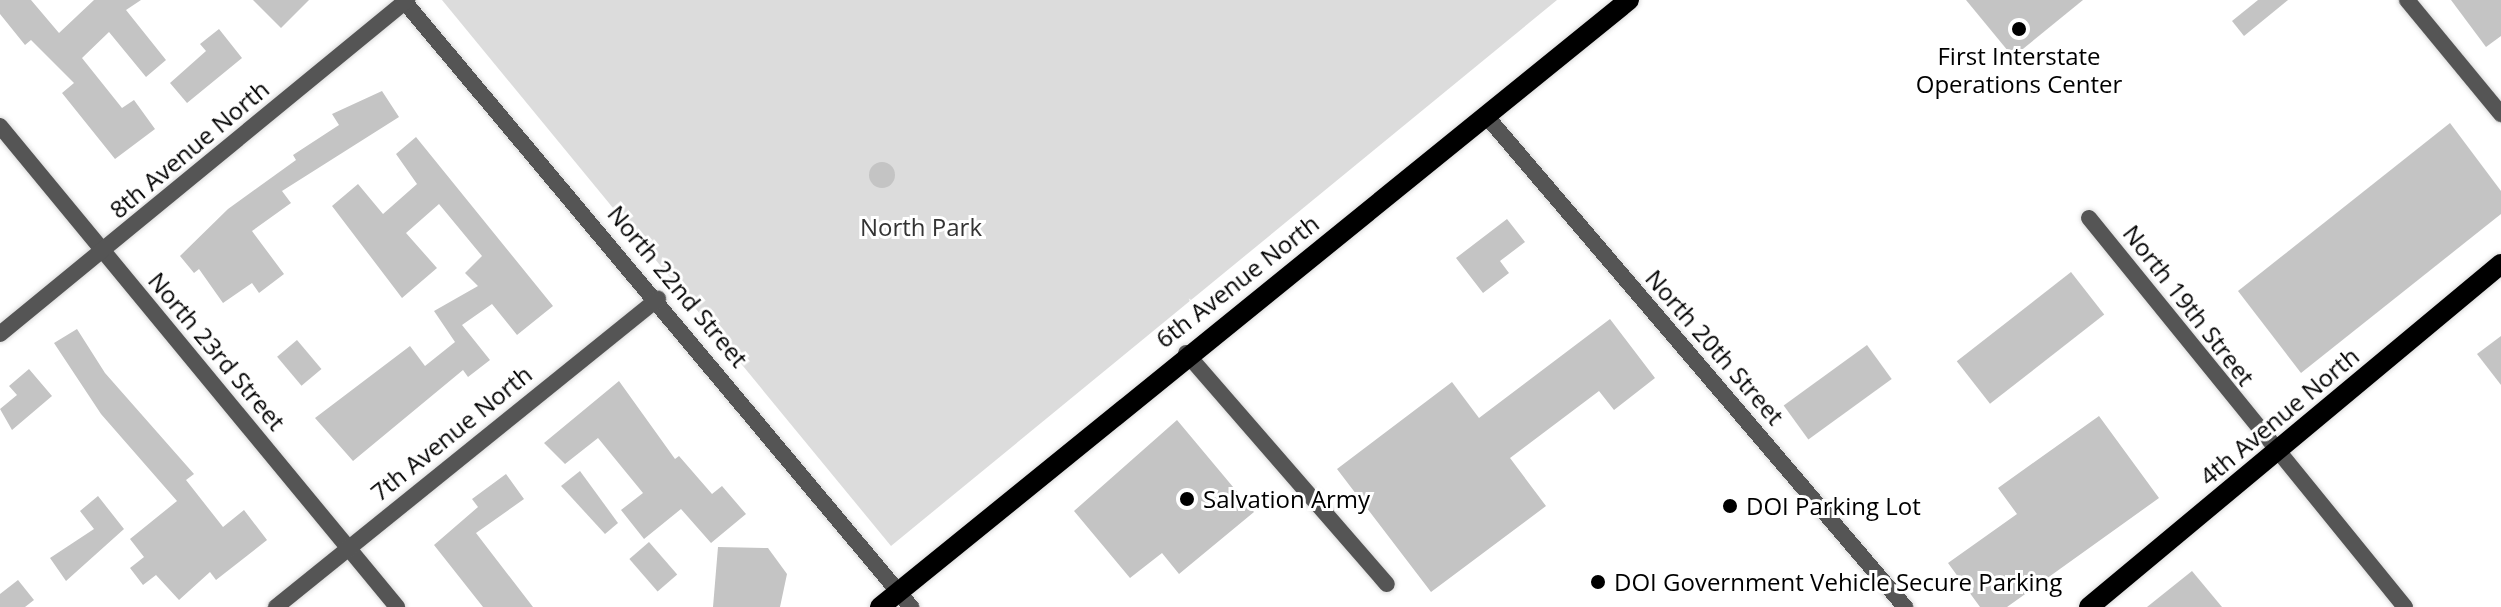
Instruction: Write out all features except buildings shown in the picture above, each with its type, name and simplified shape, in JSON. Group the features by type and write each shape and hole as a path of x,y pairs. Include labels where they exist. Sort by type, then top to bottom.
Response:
{"main road":[{"name":"6th Avenue North","path":"880,607 905,599 1186,353 1488,118 1629,0"},
{"name":"4th Avenue North","path":"2089,607 2501,264"}],"street":[{"path":"2407,0 2501,114"},
{"name":"8th Avenue North","path":"0,334 405,1"},
{"name":"North 22nd Street","path":"405,1 658,299 905,599"},
{"name":"North 20th Street","path":"1488,118 1905,607"},
{"name":"North 23rd Street","path":"0,126 397,607"},
{"name":"North 19th Street","path":"2089,218 2276,453 2405,607"},
{"name":"7th Avenue North","path":"276,607 658,299"},
{"path":"1186,353 1387,584"}],"green space":[{"name":"North Park","path":"442,0 1557,0 891,546"}],"place":[{"name":"First Interstate Operations Center","path":"2019,29"},
{"name":"Salvation Army","path":"1187,499"},
{"name":"DOI Parking Lot","path":"1730,506"},
{"name":"DOI Government Vehicle Secure Parking","path":"1598,582"}]}
